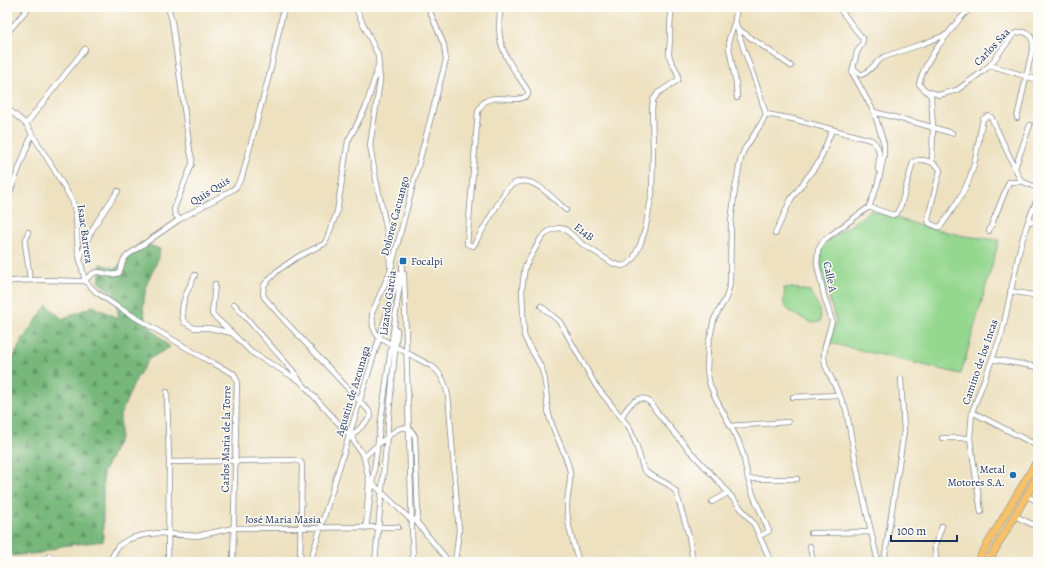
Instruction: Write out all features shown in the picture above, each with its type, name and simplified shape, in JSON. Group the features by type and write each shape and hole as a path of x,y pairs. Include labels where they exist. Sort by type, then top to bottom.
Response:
{"highway":[{"path":"977,562 1038,459"},
{"path":"989,562 1038,476"}],"street":[{"path":"7,33 29,7"},
{"path":"168,7 172,21 192,159 190,169 174,209 175,215 180,219"},
{"name":"Quis Quis","path":"85,281 89,275 99,271 111,275 119,273 124,259 128,255 180,219 232,190 240,182 271,68 284,7"},
{"path":"355,7 378,55 380,81 370,145 389,244 390,272"},
{"name":"Dolores Cacuango","path":"379,338 373,327 372,313 390,272 446,60 444,45 428,7"},
{"path":"500,7 501,44 508,59 528,91 528,95 522,98 492,98 483,102 480,106 478,112 467,242 470,246 473,246 506,190 509,186 519,181 528,181 539,186 566,210"},
{"name":"E14B","path":"579,562 569,529 567,503 570,474 568,464 565,453 549,416 545,379 541,366 527,344 524,335 522,280 525,267 541,238 549,231 558,228 565,229 581,243 614,264 622,266 628,264 633,259 645,230 652,194 653,100 658,93 678,80 678,73 673,66 669,54 672,7"},
{"path":"737,7 729,48 736,83 737,98"},
{"path":"838,7 863,39 857,52 852,72 874,112 884,144 884,155 878,183 869,207 893,215 897,214 913,162 918,160 932,163 937,165 940,170 928,218 929,223 941,226 962,195 968,182 983,119 986,116 991,117 1021,181"},
{"path":"932,163 933,127 931,96 928,91 919,84 923,70 948,34 971,7"},
{"path":"735,19 766,114 744,150 741,158 731,222 730,284 726,298 714,319 708,346 707,371 710,386 743,454 748,479 754,497 769,531 760,536"},
{"path":"737,28 791,66"},
{"name":"Carlos Saa","path":"928,91 939,95 957,90 990,65 1014,34 1018,32 1027,32 1031,35 1033,40 1025,78"},
{"path":"853,68 860,76 884,58 948,34"},
{"path":"26,124 85,49"},
{"path":"350,436 371,417 369,411 284,321 264,297 263,289 266,282 276,271 299,256 324,244 326,241 337,212 348,141 366,107 379,63"},
{"path":"990,65 1025,78 1038,80"},
{"path":"1017,118 1025,78"},
{"path":"7,117 8,109"},
{"name":"Isaac Barrera","path":"7,282 30,279 85,281 80,261 76,216 73,202 26,124 8,109"},
{"path":"874,112 952,133"},
{"path":"766,114 870,140 875,143 880,154 878,183"},
{"path":"1015,168 1030,125"},
{"path":"775,234 791,199 819,162 832,130"},
{"path":"7,200 32,134"},
{"path":"989,231 1009,182 1021,181 1038,188"},
{"path":"80,261 85,243 101,215 118,191"},
{"name":"Camino de los Incas","path":"981,512 970,438 972,412 1002,333 1020,248 1028,221 1038,197"},
{"name":"Calle A","path":"869,207 824,240 818,250 817,264 832,321 825,346 824,357 826,365 846,409 859,479 878,562"},
{"path":"1028,221 1038,223"},
{"path":"28,232 25,243 30,279"},
{"path":"403,261 408,428"},
{"name":"Agustin de Azcunaga","path":"310,562 403,261"},
{"name":"Lizardo Garcia","path":"366,528 371,482 378,446 393,345 403,261"},
{"path":"195,275 185,298 181,316 184,322 194,328 209,328 232,333"},
{"name":"Carlos Maria de la Torre","path":"85,281 105,299 207,360 234,374 237,381 233,562"},
{"path":"215,284 212,314 251,352 300,381"},
{"path":"1010,291 1038,296"},
{"name":"Lizardo Garcia","path":"234,304 300,381 350,436 364,457 371,482"},
{"path":"541,306 560,322 596,386 629,427 643,468 647,473 669,485 676,492 689,536 693,562"},
{"path":"379,338 436,369 445,385 448,396 459,531 455,562"},
{"name":"Lizardo Garcia","path":"375,562 393,345"},
{"path":"992,359 1038,367"},
{"path":"884,562 904,431 900,379"},
{"path":"167,392 169,462 168,562"},
{"path":"793,397 839,395"},
{"path":"621,418 626,408 633,401 640,398 646,399 653,404 656,411 754,524 771,562"},
{"path":"972,412 1038,446"},
{"path":"730,426 788,422"},
{"path":"364,457 397,429 408,428 412,430 415,437 418,514 417,519 413,520"},
{"path":"942,438 970,438"},
{"path":"169,462 295,460 301,462 300,562"},
{"path":"748,479 797,479"},
{"path":"371,482 413,520 449,562"},
{"path":"712,502 728,494"},
{"path":"1027,496 1037,500"},
{"path":"1016,516 1038,527"},
{"path":"413,520 413,562"},
{"path":"936,562 935,544 942,526"},
{"name":"José Maria Masia","path":"109,562 118,546 129,539 158,533 197,536 233,528 398,527"},
{"path":"810,533 871,532"},
{"path":"810,546 813,562"},
{"path":"43,562 49,556 52,556 56,562"}],"green space":[{"path":"870,210 922,226 964,236 999,240 961,374 830,343 836,321 821,266 821,250 828,241"},
{"path":"141,242 160,249 158,259 146,286 143,308 146,323 170,347 149,359 136,379 120,415 120,438 103,473 103,541 61,546 41,553 7,556 7,545 11,541 7,532 7,371 22,340 47,305 62,319 93,306 119,319 115,294 99,283 101,264 116,269"},
{"path":"784,288 809,291 820,309 820,322 810,322 788,310 784,304"}],"place":[{"name":"Focalpi","path":"403,261"},
{"name":"Metal Motores S.A.","path":"1013,475"}]}
